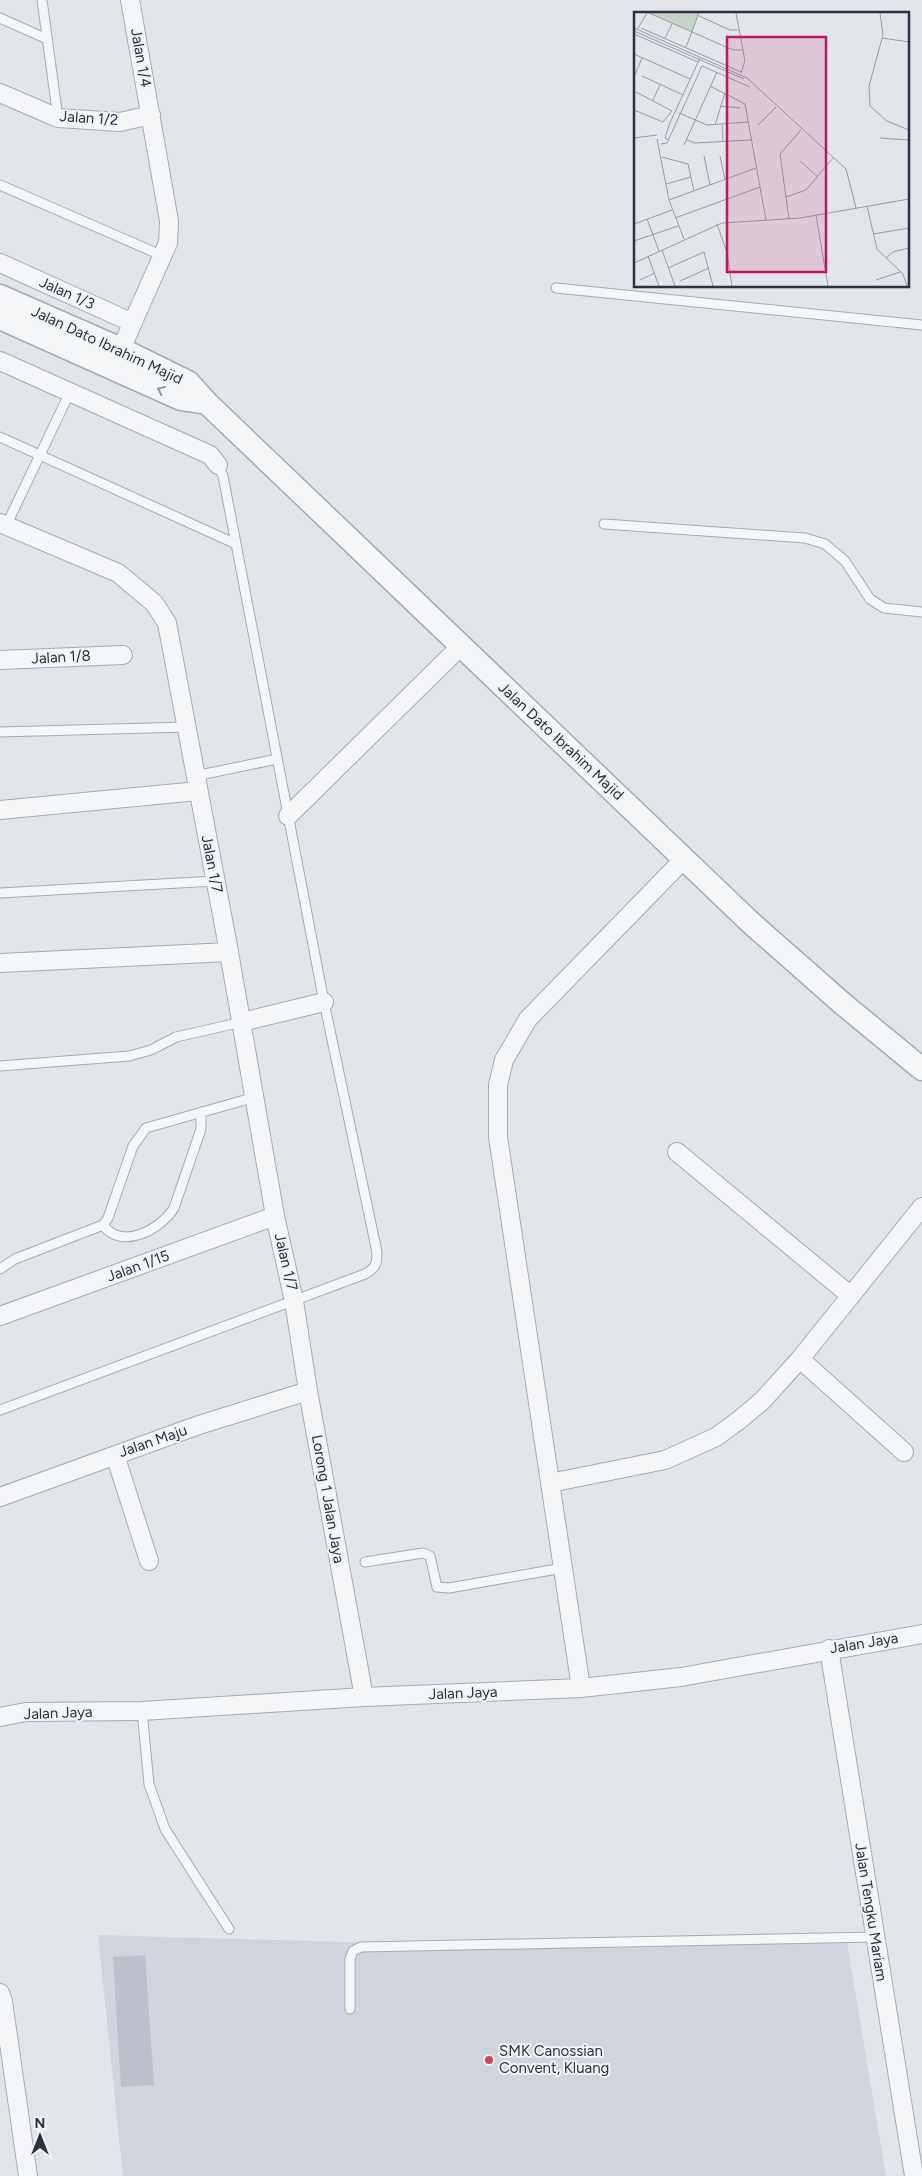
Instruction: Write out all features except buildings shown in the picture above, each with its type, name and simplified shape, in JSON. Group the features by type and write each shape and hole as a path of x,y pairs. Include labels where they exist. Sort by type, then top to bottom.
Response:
{"street":[{"name":"Jalan 1/4","path":"121,349 168,244 169,221 130,0"},
{"name":"Jalan 1/2","path":"0,93 58,118 120,122 151,115"},
{"name":"Jalan 1/3","path":"0,263 133,323"},
{"name":"Jalan Dato Ibrahim Majid","path":"0,296 121,349 188,382 461,646 786,954 922,1069"},
{"name":"Jalan Dato Ibrahim Majid","path":"0,318 181,400 208,403"},
{"path":"0,361 210,455 218,465"},
{"name":"Jalan 1/7","path":"3,525 118,573 154,603 167,623 242,1022 275,1216 294,1301"},
{"path":"288,816 461,646"},
{"name":"Jalan 1/8","path":"0,660 123,654"},
{"path":"0,810 197,783"},
{"path":"581,1688 498,1138 497,1109 500,1076 504,1060 528,1019 685,858"},
{"path":"0,962 229,952"},
{"path":"242,1022 324,1002"},
{"path":"677,1152 851,1296"},
{"path":"550,1483 665,1460 716,1437 762,1401 800,1359 922,1207"},
{"name":"Jalan 1/15","path":"0,1316 275,1216"},
{"name":"Lorong 1 Jalan Jaya","path":"294,1301 308,1391 364,1697"},
{"path":"800,1359 904,1452"},
{"name":"Jalan Maju","path":"0,1497 199,1425 308,1391"},
{"path":"115,1455 149,1561"},
{"name":"Jalan Jaya","path":"0,1717 26,1712 142,1711 364,1697 581,1688 681,1677 829,1649 922,1634"},
{"name":"Jalan Tengku Mariam","path":"829,1649 914,2176"},
{"path":"0,1993 3,2001 28,2176"}],"lane":[{"path":"42,0 58,118"},
{"path":"0,18 47,39"},
{"path":"0,185 163,256"},
{"path":"556,288 922,325"},
{"path":"3,525 40,455 70,392"},
{"path":"0,437 236,544"},
{"path":"0,1410 365,1274 374,1269 378,1263 378,1252 324,1002 223,476 218,465"},
{"path":"604,524 805,538 825,544 845,561 870,599 884,608 922,612"},
{"path":"0,732 186,727"},
{"path":"197,783 277,759"},
{"path":"0,893 215,881"},
{"path":"0,1066 129,1056 151,1050 176,1037 242,1022"},
{"path":"0,1269 15,1259 103,1225 108,1218 138,1136 146,1128 255,1097"},
{"path":"103,1225 108,1232 113,1234 135,1236 144,1233 169,1217 174,1208 202,1129 201,1112"},
{"path":"365,1562 423,1553 430,1556 437,1587 449,1588 562,1568"},
{"path":"142,1711 149,1784 165,1829 229,1929"},
{"path":"350,2009 350,1959 353,1951 361,1948 875,1937"}],"shaded area":[{"name":"SMK Canossian Convent, Kluang","path":"98,1935 379,1943 846,1937 886,2176 123,2176"}],"place":[{"name":"SMK Canossian Convent, Kluang","path":"489,2060"}]}
